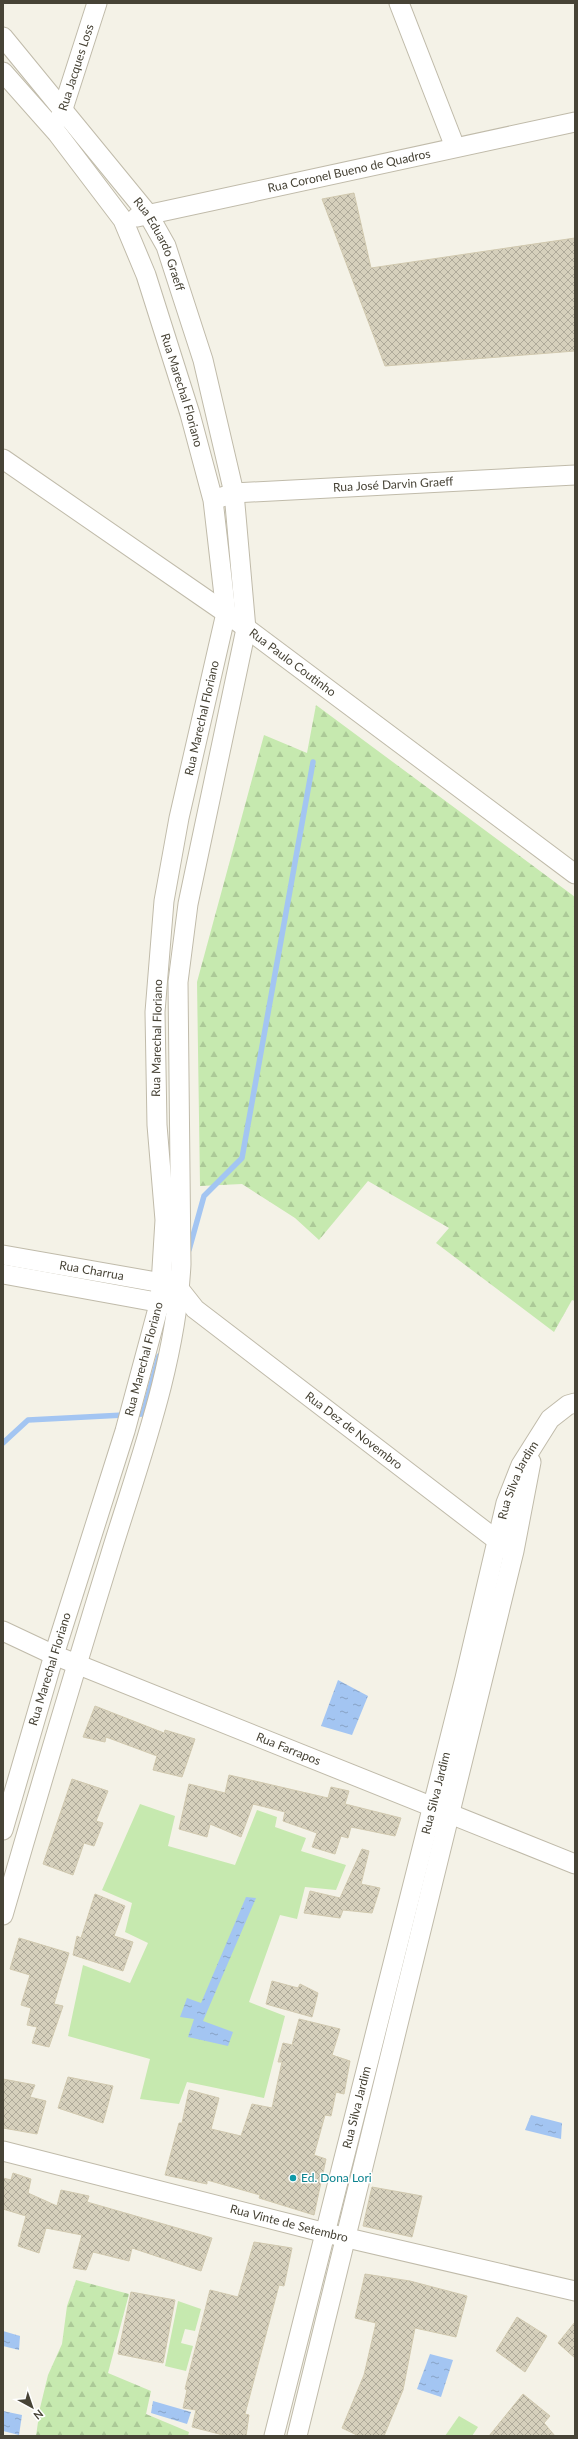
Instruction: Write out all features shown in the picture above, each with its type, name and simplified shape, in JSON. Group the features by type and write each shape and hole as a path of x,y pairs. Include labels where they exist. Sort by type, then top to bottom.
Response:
{"street":[{"name":"Rua Jacques Loss","path":"57,133 62,108 97,3"},
{"path":"399,3 455,147"},
{"name":"Rua Eduardo Graeff","path":"3,37 148,214 166,246 203,360 234,493"},
{"name":"Rua Eduardo Graeff","path":"3,72 57,133 123,220"},
{"name":"Rua Coronel Bueno de Quadros","path":"123,220 575,122"},
{"name":"Rua Marechal Floriano","path":"3,1830 54,1655 125,1431 160,1301 165,1220 157,1126 155,1012 164,901 179,818 226,613 213,500 190,414 146,275 123,220"},
{"name":"Rua Paulo Coutinho","path":"3,459 226,613 575,874"},
{"name":"Rua José Darvin Graeff","path":"213,500 234,493 575,475"},
{"name":"Rua Marechal Floriano","path":"4,1906 153,1416 184,1302 178,982 188,904 246,629 234,493"},
{"path":"164,901 188,904"},
{"name":"Rua Charrua","path":"3,1255 23,1268 160,1301 184,1302"},
{"name":"Rua Charrua","path":"3,1274 23,1268 162,1283 184,1302"},
{"name":"Rua Dez de Novembro","path":"184,1302 497,1542 514,1551"},
{"path":"534,1444 550,1420 568,1405 575,1403"},
{"name":"Rua Silva Jardim","path":"297,2436 450,1814 497,1542 513,1482 534,1444"},
{"name":"Rua Silva Jardim","path":"274,2436 326,2233 431,1807 514,1551 534,1444"},
{"name":"Rua Farrapos","path":"3,1631 54,1655 575,1864"},
{"path":"16,1785 39,1791"},
{"path":"380,2015 400,2020"},
{"path":"356,2112 376,2116"},
{"name":"Rua Vinte de Setembro","path":"3,2151 326,2233 347,2236 575,2291"},
{"path":"292,2366 313,2372"}],"green space":[{"path":"316,705 575,897 575,1301 572,1300 554,1332 436,1243 449,1228 368,1181 319,1240 295,1218 242,1184 200,1186 197,982 264,735 307,753"},
{"path":"140,1804 175,1816 168,1846 235,1865 257,1810 277,1817 275,1827 306,1838 301,1851 346,1865 336,1890 305,1887 297,1919 280,1915 249,2002 285,2016 264,2098 187,2082 179,2104 140,2099 150,2059 68,2036 83,1965 130,1983 148,1943 125,1932 132,1903 102,1890"},
{"path":"76,2280 129,2294 108,2373 151,2391 146,2414 189,2432 188,2436 36,2436 40,2408 48,2375 62,2344 67,2306"},
{"path":"178,2301 201,2309 195,2331 185,2329 181,2343 193,2346 186,2371 165,2366"},
{"path":"459,2416 478,2427 472,2436 445,2436"}],"water":[{"path":"338,1680 368,1696 352,1735 321,1726"},
{"path":"246,1897 256,1898 203,2021 233,2032 228,2046 188,2037 194,2019 180,2017 187,1998 201,2003"},
{"path":"531,2115 562,2123 561,2139 525,2130"},
{"path":"3,2331 20,2336 19,2350 3,2346"},
{"path":"430,2354 453,2360 441,2397 417,2389"},
{"path":"153,2401 191,2412 187,2424 151,2413"},
{"path":"3,2411 22,2415 19,2435 3,2431"}],"building":[{"path":"354,193 371,268 575,238 575,351 385,366 322,199"},
{"path":"95,1706 164,1733 165,1730 195,1739 182,1777 153,1770 157,1756 106,1737 105,1742 83,1737"},
{"path":"229,1775 328,1798 331,1787 349,1791 345,1804 401,1818 395,1836 351,1827 348,1838 341,1836 335,1854 312,1847 317,1833 283,1821 285,1812 253,1804 241,1837 210,1824 207,1837 179,1829 189,1784 225,1793"},
{"path":"72,1779 108,1791 96,1821 103,1823 94,1846 84,1843 73,1875 43,1864"},
{"path":"362,1849 369,1851 361,1884 380,1888 372,1913 343,1910 340,1918 304,1913 310,1891 340,1898"},
{"path":"95,1894 125,1906 114,1936 133,1942 123,1971 73,1955 77,1936 81,1938"},
{"path":"19,1938 69,1953 54,2004 63,2006 49,2047 32,2043 37,2027 27,2025 31,2008 21,2005 30,1975 10,1969"},
{"path":"272,1981 298,1988 300,1984 318,1993 312,2017 266,2004"},
{"path":"299,2019 340,2029 332,2055 350,2061 344,2094 336,2092 331,2116 325,2115 314,2155 326,2159 314,2215 259,2198 260,2195 207,2180 207,2184 165,2175 179,2123 182,2123 189,2090 219,2098 211,2129 241,2136 252,2104 272,2108 282,2062 278,2062 283,2043 292,2045"},
{"path":"68,2077 113,2086 103,2123 58,2108"},
{"path":"3,2079 35,2085 30,2097 46,2101 37,2134 3,2128"},
{"path":"13,2173 31,2179 28,2193 57,2206 61,2190 89,2196 87,2202 212,2238 201,2271 132,2248 129,2261 93,2252 86,2270 73,2268 82,2235 46,2228 39,2253 18,2246 26,2216 3,2209 3,2178 11,2180"},
{"path":"372,2187 422,2196 412,2237 363,2226"},
{"path":"254,2242 292,2248 284,2286 279,2285 245,2414 249,2415 246,2436 227,2436 192,2427 196,2410 183,2408 187,2390 185,2389 210,2290 238,2297"},
{"path":"365,2274 410,2281 467,2296 456,2337 415,2328 403,2390 384,2436 359,2436 342,2428 364,2375 376,2323 355,2318"},
{"path":"131,2292 175,2300 163,2363 118,2354"},
{"path":"517,2317 547,2336 525,2372 496,2351"},
{"path":"575,2322 575,2358 558,2343"},
{"path":"523,2394 550,2416 544,2423 555,2436 489,2436"}],"waterway":[{"path":"189,1250 204,1196 242,1158 313,762"},
{"path":"3,1443 28,1420 143,1414 159,1356"}],"place":[{"name":"Ed. Dona Lori","path":"293,2178"}]}
